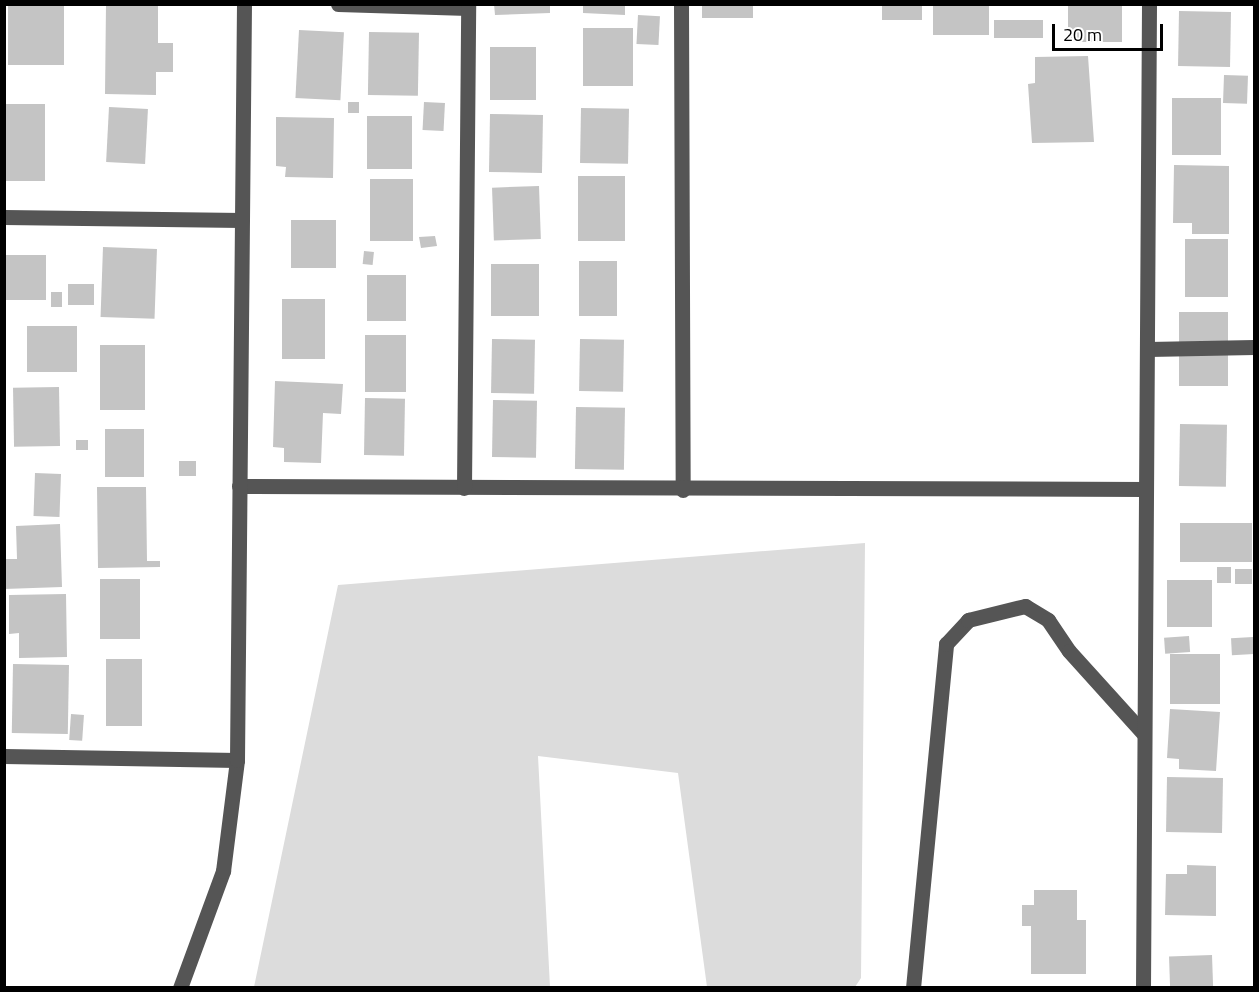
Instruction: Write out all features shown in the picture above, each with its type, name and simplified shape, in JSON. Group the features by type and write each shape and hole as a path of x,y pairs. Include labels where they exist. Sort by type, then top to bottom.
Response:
{"street":[{"path":"180,987 223,871 237,760 244,4"},
{"path":"338,4 468,6 464,488"},
{"path":"681,4 683,490"},
{"path":"1143,987 1149,4"},
{"path":"4,217 242,220"},
{"path":"1148,349 1254,347"},
{"path":"239,486 683,490 1146,489"},
{"path":"913,987 945,644 968,620 1025,606 1048,620 1069,651 1143,733"},
{"path":"4,756 237,760"}],"shaded area":[{"path":"865,543 861,978 855,987 707,987 678,773 538,756 550,987 254,987 338,585"}],"building":[{"path":"8,4 64,4 64,65 8,65"},
{"path":"106,4 158,4 158,43 173,43 173,72 156,72 156,95 105,94"},
{"path":"494,4 550,4 550,13 495,15"},
{"path":"583,4 625,4 625,15 583,13"},
{"path":"702,4 753,4 753,18 702,18"},
{"path":"882,4 922,4 922,20 882,20"},
{"path":"933,4 989,4 989,35 933,35"},
{"path":"1068,4 1122,4 1122,42 1068,42"},
{"path":"1179,11 1231,12 1230,67 1178,66"},
{"path":"638,15 660,16 658,45 636,44"},
{"path":"994,20 1043,20 1043,38 994,38"},
{"path":"583,28 633,28 633,86 583,86"},
{"path":"299,30 344,32 340,100 295,98"},
{"path":"369,32 419,33 418,96 368,95"},
{"path":"490,47 536,47 536,100 490,100"},
{"path":"1088,56 1094,142 1032,143 1028,84 1035,83 1035,57"},
{"path":"1224,75 1248,76 1247,104 1223,103"},
{"path":"1172,98 1221,98 1221,155 1172,155"},
{"path":"348,102 359,102 359,113 348,113"},
{"path":"424,102 445,103 444,131 423,130"},
{"path":"5,104 45,104 45,181 5,181"},
{"path":"109,107 148,109 145,164 106,162"},
{"path":"581,108 629,109 628,164 580,163"},
{"path":"490,114 543,115 542,173 489,172"},
{"path":"367,116 412,116 412,169 367,169"},
{"path":"276,117 334,118 333,178 285,177 286,167 276,166"},
{"path":"1174,165 1229,166 1229,234 1192,234 1192,223 1173,223"},
{"path":"578,176 625,176 625,241 578,241"},
{"path":"370,179 413,179 413,241 370,241"},
{"path":"539,186 541,239 494,241 492,188"},
{"path":"291,220 336,220 336,268 291,268"},
{"path":"435,236 437,246 421,248 419,237"},
{"path":"1185,239 1228,239 1228,297 1185,297"},
{"path":"103,247 157,249 155,319 101,317"},
{"path":"364,251 374,252 373,265 363,264"},
{"path":"4,255 46,255 46,300 4,300"},
{"path":"579,261 617,261 617,316 579,316"},
{"path":"491,264 539,264 539,316 491,316"},
{"path":"367,275 406,275 406,321 367,321"},
{"path":"68,284 94,284 94,305 68,305"},
{"path":"51,292 62,292 62,307 51,307"},
{"path":"282,299 325,299 325,359 282,359"},
{"path":"1179,312 1228,312 1228,386 1179,386"},
{"path":"27,326 77,326 77,372 27,372"},
{"path":"365,335 406,335 406,392 365,392"},
{"path":"492,339 535,340 534,394 491,393"},
{"path":"580,339 624,340 623,392 579,391"},
{"path":"100,345 145,345 145,410 100,410"},
{"path":"275,381 343,384 341,414 323,413 321,463 284,462 284,448 273,447"},
{"path":"59,387 60,446 14,447 13,388"},
{"path":"365,398 405,399 404,456 364,455"},
{"path":"493,400 537,401 536,458 492,457"},
{"path":"576,407 625,408 624,470 575,469"},
{"path":"1180,424 1227,425 1226,487 1179,486"},
{"path":"105,429 144,429 144,477 105,477"},
{"path":"76,440 88,440 88,450 76,450"},
{"path":"179,461 196,461 196,476 179,476"},
{"path":"35,473 61,474 59,517 33,516"},
{"path":"97,487 146,487 147,561 160,561 160,567 98,568"},
{"path":"1180,523 1252,523 1252,562 1180,562"},
{"path":"60,524 62,587 4,589 4,559 17,559 16,526"},
{"path":"1217,567 1231,567 1231,583 1217,583"},
{"path":"1235,569 1252,569 1252,584 1235,584"},
{"path":"100,579 140,579 140,639 100,639"},
{"path":"1167,580 1212,580 1212,627 1167,627"},
{"path":"66,594 67,657 19,658 19,633 9,634 9,595"},
{"path":"1189,636 1190,652 1165,654 1164,638"},
{"path":"1253,637 1254,654 1232,655 1231,638"},
{"path":"1170,654 1220,654 1220,704 1170,704"},
{"path":"106,659 142,659 142,726 106,726"},
{"path":"13,664 69,665 68,734 12,733"},
{"path":"1170,709 1220,712 1216,771 1179,769 1179,759 1167,758"},
{"path":"71,714 84,715 82,741 69,740"},
{"path":"1167,777 1223,778 1222,833 1166,832"},
{"path":"1187,865 1216,866 1216,916 1165,915 1166,874 1187,874"},
{"path":"1034,890 1077,890 1077,920 1086,920 1086,974 1031,974 1031,926 1022,926 1022,905 1034,905"},
{"path":"1212,955 1213,988 1170,988 1169,957"}]}
